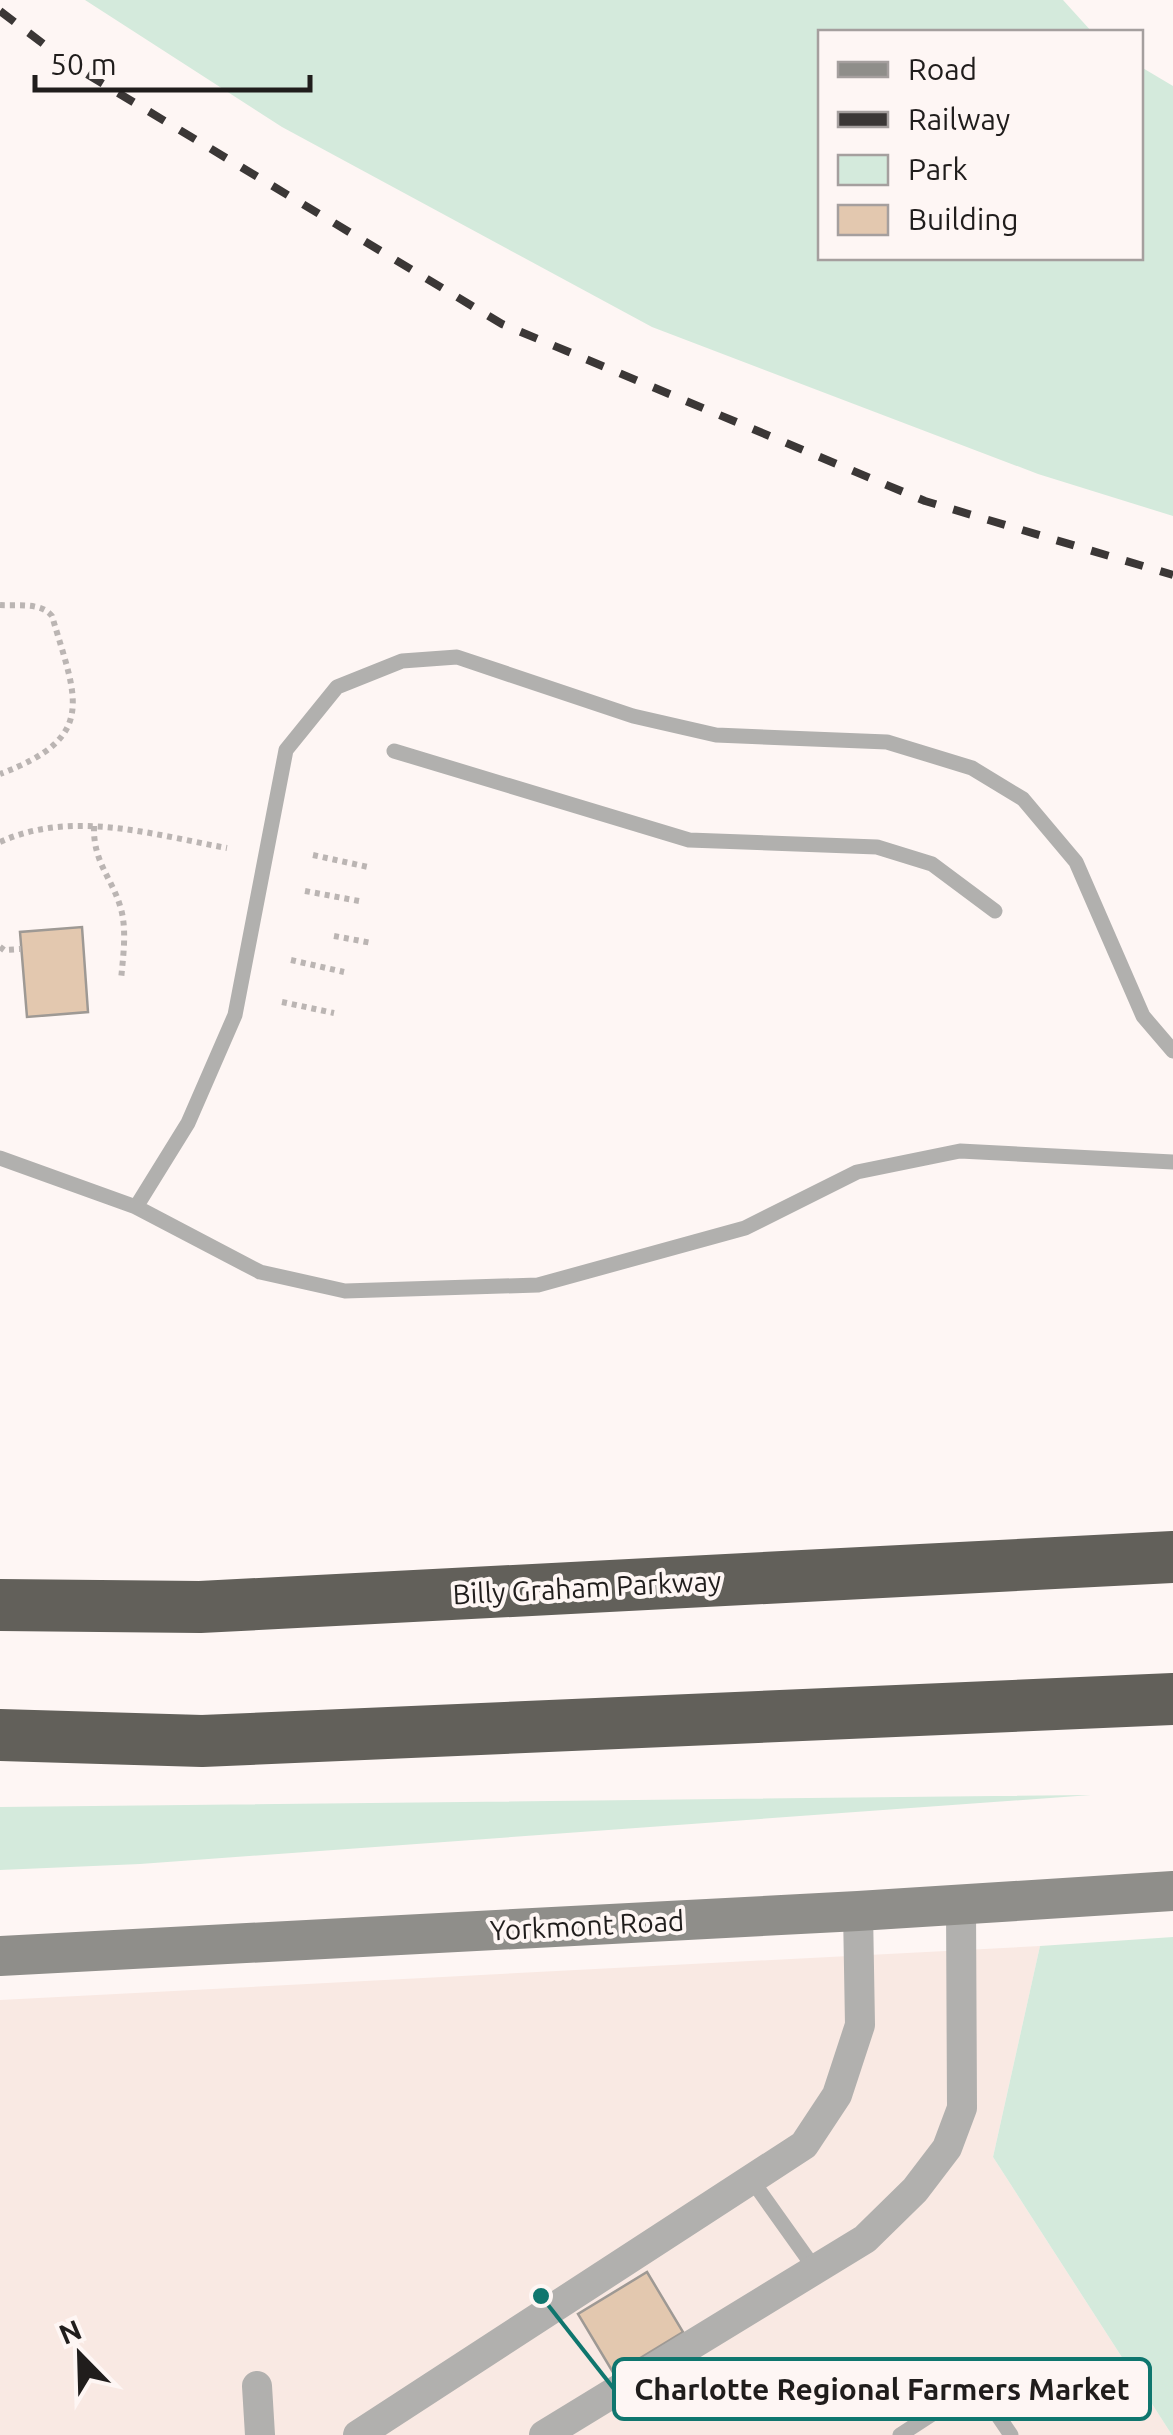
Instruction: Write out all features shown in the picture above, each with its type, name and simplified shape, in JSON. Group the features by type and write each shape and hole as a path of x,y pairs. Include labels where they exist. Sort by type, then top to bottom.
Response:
{"highway":[{"name":"Billy Graham Parkway","path":"0,1604 200,1607 1173,1557"},
{"path":"0,1734 202,1741 1173,1700"}],"street":[{"name":"Yorkmont Road","path":"0,1956 1173,1891"},
{"path":"544,2435 865,2239 915,2190 947,2148 962,2108 961,1905"},
{"path":"377,2430 804,2144 838,2095 860,2025 858,1911"},
{"path":"257,2386 260,2435"}],"lane":[{"path":"136,1207 188,1123 235,1014 286,750 338,687 402,661 457,657 632,716 716,735 887,742 972,768 1024,799 1076,862 1144,1016 1173,1051"},
{"path":"394,750 689,840 877,847 932,864 995,911"},
{"path":"0,1158 136,1207 260,1272 346,1291 538,1284 745,1228 857,1172 960,1151 1173,1162"},
{"path":"751,2179 815,2270"},
{"path":"900,2435 977,2385 1011,2435"}],"path":[{"path":"0,605 47,610 75,694 74,712 58,740 40,755 0,774"},
{"path":"94,826 96,854 123,918 121,980"},
{"path":"0,842 43,828 94,826 228,848"},
{"path":"313,855 368,866"},
{"path":"305,891 359,901"},
{"path":"334,936 372,943"},
{"path":"0,947 21,949"},
{"path":"290,960 344,972"},
{"path":"282,1002 334,1013"}],"shaded area":[{"path":"1040,1946 993,2157 1172,2435 0,2435 0,2000"}],"green space":[{"path":"85,0 1063,0 1090,30 818,30 818,260 1143,260 1143,68 1173,86 1173,516 1038,474 652,327 282,127"},
{"path":"1091,1795 140,1864 0,1870 0,1807"},
{"path":"1173,1937 1172,2435 993,2157 1040,1946"}],"building":[{"path":"82,927 88,1012 27,1017 20,932"},
{"path":"647,2272 683,2332 614,2374 578,2314"}],"railway":[{"path":"0,11 70,64 502,324 925,501 1173,575"}],"place":[{"name":"Charlotte Regional Farmers Market","path":"541,2296"}]}
